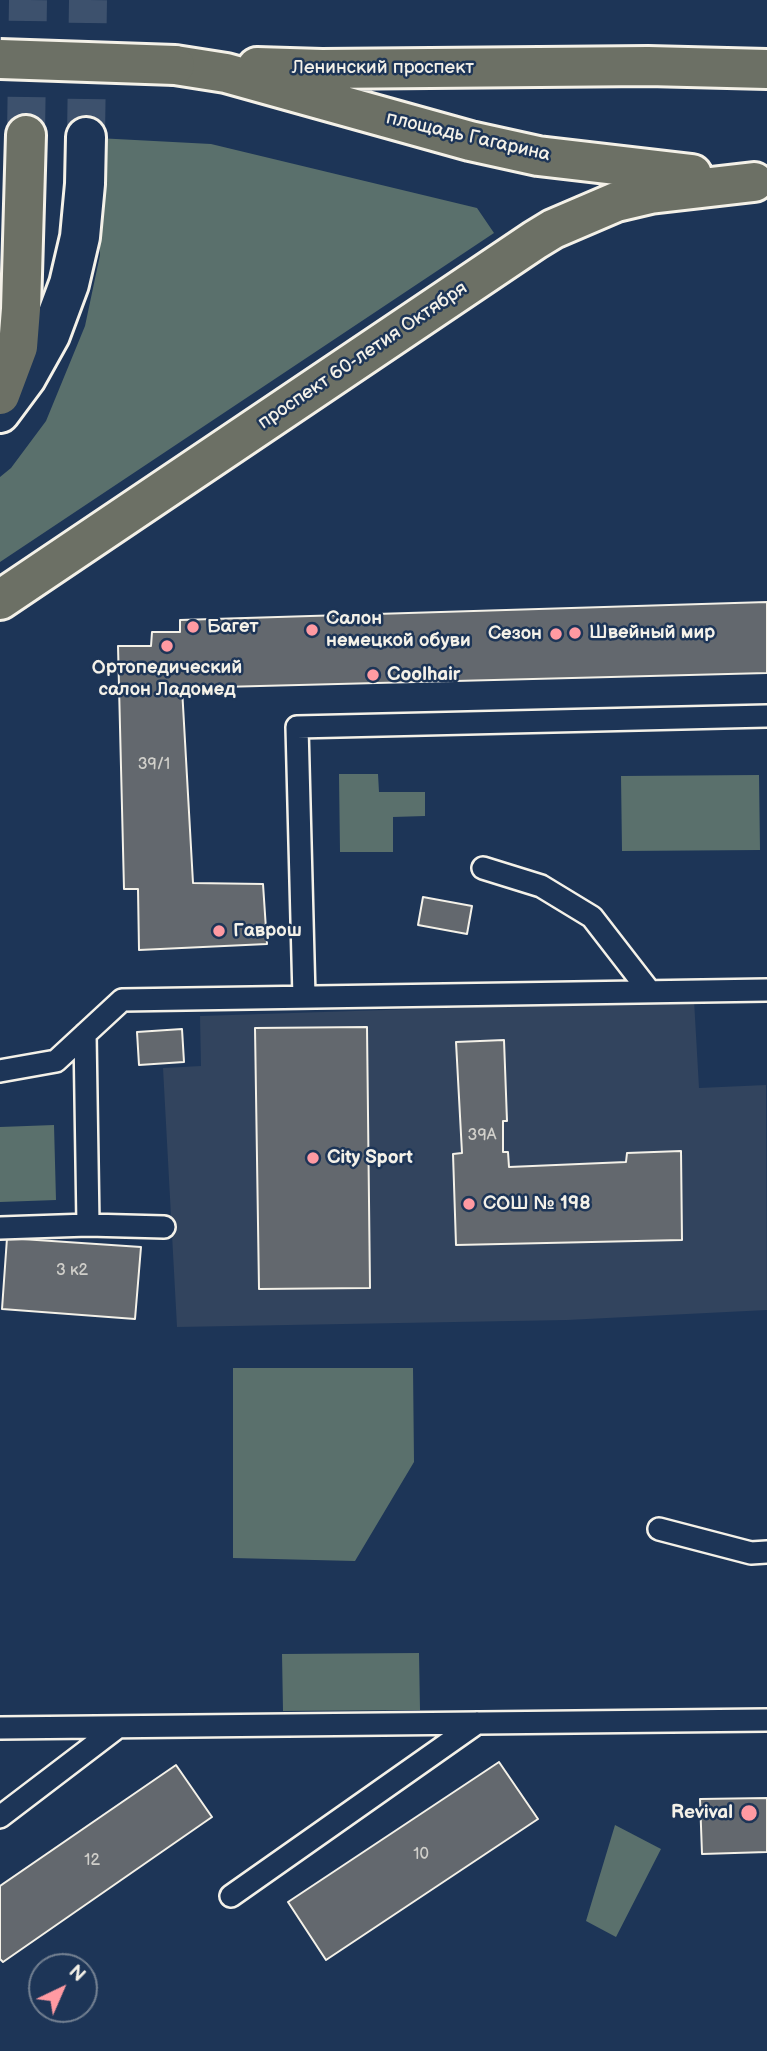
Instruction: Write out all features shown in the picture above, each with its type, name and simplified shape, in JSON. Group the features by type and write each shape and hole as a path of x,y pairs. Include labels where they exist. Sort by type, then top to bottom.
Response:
{"main road":[{"name":"Ленинский проспект","path":"0,59 322,69 634,66 767,69"},
{"name":"площадь Гагарина","path":"175,65 226,73 470,141 538,156 760,182"},
{"path":"0,396 18,347 26,135"},
{"path":"0,413 26,378 50,335 69,284 80,237 86,137"},
{"name":"проспект 60-летия Октября","path":"0,600 553,229 616,202 650,194 760,182"}],"lane":[{"path":"304,997 297,727 767,716"},
{"path":"483,868 541,886 592,917 650,992"},
{"path":"0,1071 56,1061 122,1000 767,989"},
{"path":"85,1034 88,1225"},
{"path":"0,1228 88,1225 164,1227"},
{"path":"659,1529 751,1553 767,1552"},
{"path":"0,1728 767,1720"},
{"path":"230,1896 477,1723"},
{"path":"0,1817 118,1727"}],"shaded area":[{"name":"СОШ № 198","path":"694,1000 699,1088 766,1085 767,1310 567,1320 177,1327 163,1068 201,1066 200,1016"}],"green space":[{"path":"97,138 211,144 477,208 494,233 0,562 0,477 11,468 46,421 85,326 100,255"},
{"path":"339,774 378,774 379,792 425,792 425,816 393,817 393,852 340,852"},
{"path":"759,775 760,850 622,851 621,776"},
{"path":"54,1125 56,1200 0,1202 0,1127"},
{"path":"233,1368 413,1368 414,1462 355,1561 233,1558"},
{"path":"419,1653 420,1710 283,1711 282,1654"},
{"path":"615,1825 661,1849 616,1937 586,1921"}],"building":[{"path":"767,602 767,673 182,688 193,883 263,884 267,944 139,950 138,889 124,889 118,646 151,646 152,632 180,632 180,620"},
{"path":"423,897 472,906 467,934 418,925"},
{"name":"City Sport","path":"367,1027 370,1288 259,1289 255,1028"},
{"path":"182,1029 184,1062 139,1065 137,1032"},
{"path":"504,1040 507,1121 503,1121 503,1152 508,1152 509,1167 626,1162 627,1153 681,1151 682,1240 456,1245 453,1154 462,1153 456,1042"},
{"path":"7,1238 141,1247 135,1319 2,1309"},
{"path":"499,1762 538,1819 326,1960 288,1902"},
{"path":"176,1765 212,1817 3,1962 0,1959 0,1886"},
{"path":"767,1798 767,1852 702,1854 700,1799"}],"tunnel":[{"path":"26,135 28,0"},
{"path":"86,137 88,0"}],"place":[{"name":"Багет","path":"193,627"},
{"name":"Салон немецкой обуви","path":"312,630"},
{"name":"Швейный мир","path":"575,633"},
{"name":"Сезон","path":"556,634"},
{"name":"Ортопедический салон Ладомед","path":"167,646"},
{"name":"Coolhair","path":"373,675"},
{"name":"Гаврош","path":"219,931"},
{"name":"City Sport","path":"313,1158"},
{"name":"СОШ № 198","path":"469,1204"},
{"name":"Revival","path":"749,1813"}]}
